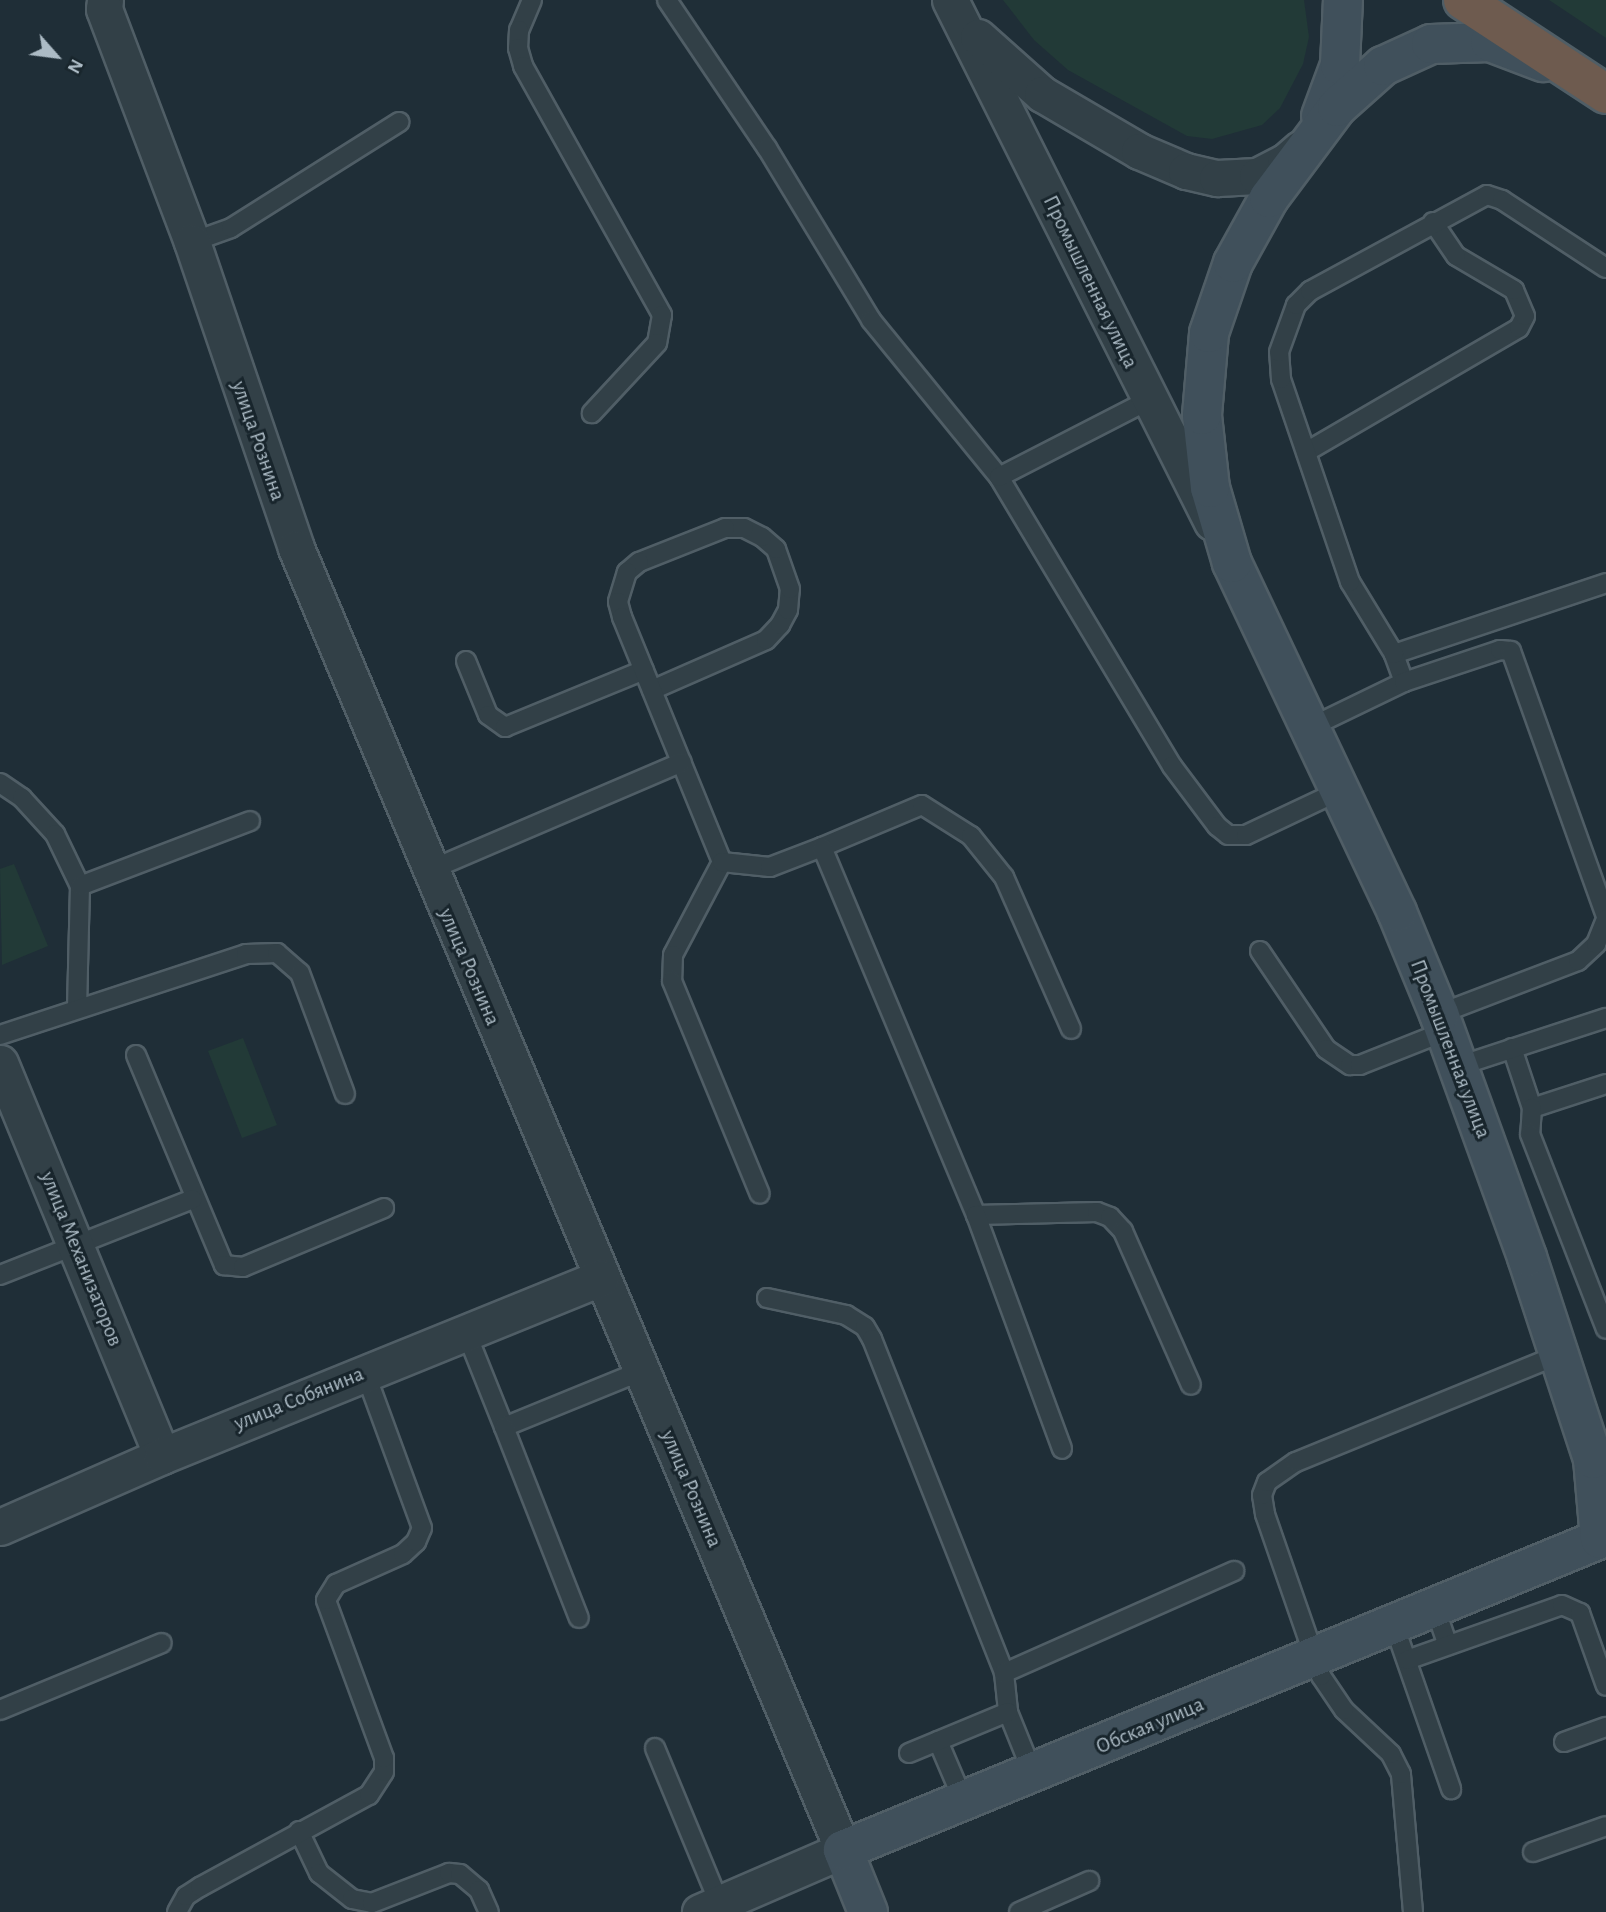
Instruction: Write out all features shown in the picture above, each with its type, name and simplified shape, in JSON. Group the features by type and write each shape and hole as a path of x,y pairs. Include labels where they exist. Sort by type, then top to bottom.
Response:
{"highway":[{"path":"1463,0 1596,88"}],"main road":[{"path":"1308,140 1335,86 1343,44 1343,0"},
{"path":"1308,140 1365,79 1392,60 1431,44 1490,42 1596,88"},
{"name":"Промышленная улица","path":"1308,140 1250,230 1209,332 1202,384 1204,449 1232,563 1341,790 1459,1066 1560,1354 1593,1460 1603,1548"},
{"name":"Обская улица","path":"843,1850 1435,1608 1603,1548"},
{"name":"улица Рознина","path":"843,1850 868,1912"}],"street":[{"path":"950,0 1000,60 1042,94 1176,167 1217,178 1257,176 1285,162 1308,140"},
{"name":"Промышленная улица","path":"950,0 1232,563"},
{"name":"улица Рознина","path":"100,3 192,242 272,483 428,871 843,1850"},
{"name":"улица Механизаторов","path":"0,1063 162,1455"},
{"name":"улица Собянина","path":"0,1527 162,1455 601,1278"},
{"name":"Обская улица","path":"714,1909 843,1850"}],"lane":[{"path":"533,0 519,30 518,48 523,66 662,315 657,342 592,414"},
{"path":"667,0 767,148 871,320 999,477 1172,766 1217,826 1228,835 1247,835 1341,790"},
{"path":"192,242 232,228 399,122"},
{"path":"1404,682 1394,654 1350,582 1280,366 1285,329 1296,304 1310,291 1487,195 1606,268"},
{"path":"1306,452 1520,328 1525,316 1514,290 1456,256 1433,222"},
{"path":"999,477 1149,400"},
{"path":"652,690 765,640 780,625 788,610 790,589 776,550 744,528 724,528 639,562 628,572 618,601 644,670 652,690 682,762 722,862 673,955 672,981 760,1194"},
{"path":"1394,654 1606,583"},
{"path":"1260,951 1326,1049 1350,1065 1360,1065 1442,1022 1578,961 1596,944 1606,918 1528,689 1511,651 1500,650 1404,682 1311,727"},
{"path":"466,662 488,715 505,727 517,725 644,670"},
{"path":"428,871 682,762"},
{"path":"0,783 22,798 55,834 80,886 77,1007"},
{"path":"722,862 770,867 922,805 971,835 1004,877 1071,1029"},
{"path":"80,886 250,821"},
{"path":"822,847 976,1215 1062,1449"},
{"path":"0,1035 77,1007 246,954 277,953 300,973 345,1094"},
{"path":"1459,1066 1606,1018"},
{"path":"1512,1048 1532,1108 1530,1135 1606,1329"},
{"path":"136,1055 192,1199 218,1257 233,1267 384,1208"},
{"path":"1532,1108 1606,1084"},
{"path":"0,1275 192,1199"},
{"path":"976,1215 1097,1212 1111,1217 1124,1231 1191,1385"},
{"path":"767,1298 846,1315 864,1327 1004,1673 1008,1712 1033,1774"},
{"path":"466,1332 579,1618"},
{"path":"1413,1912 1401,1774 1391,1754 1333,1697 1313,1658 1265,1514 1262,1495 1267,1482 1296,1462 1560,1354"},
{"path":"504,1427 641,1371"},
{"path":"177,1912 193,1891 299,1830 369,1795 384,1772 384,1758 328,1611 329,1591 403,1554 416,1542 422,1528 365,1372"},
{"path":"1004,1673 1234,1571"},
{"path":"1407,1660 1552,1605 1572,1607 1584,1623 1606,1686"},
{"path":"1435,1608 1448,1645"},
{"path":"1394,1625 1451,1789"},
{"path":"0,1710 162,1643"},
{"path":"909,1753 1008,1712"},
{"path":"1564,1742 1606,1727"},
{"path":"938,1741 964,1802"},
{"path":"655,1748 714,1909"},
{"path":"1533,1853 1606,1826"},
{"path":"299,1830 319,1873 352,1899 372,1903 449,1873 460,1874 479,1890 489,1912"},
{"path":"1019,1912 1088,1881"}],"green space":[{"path":"1003,0 1304,0 1309,37 1303,64 1280,108 1262,125 1212,139 1187,136 1068,70 1034,40"},
{"path":"1549,0 1606,0 1606,38"},
{"path":"14,864 48,946 2,965 0,869"},
{"path":"243,1038 277,1125 242,1138 208,1051"}]}
